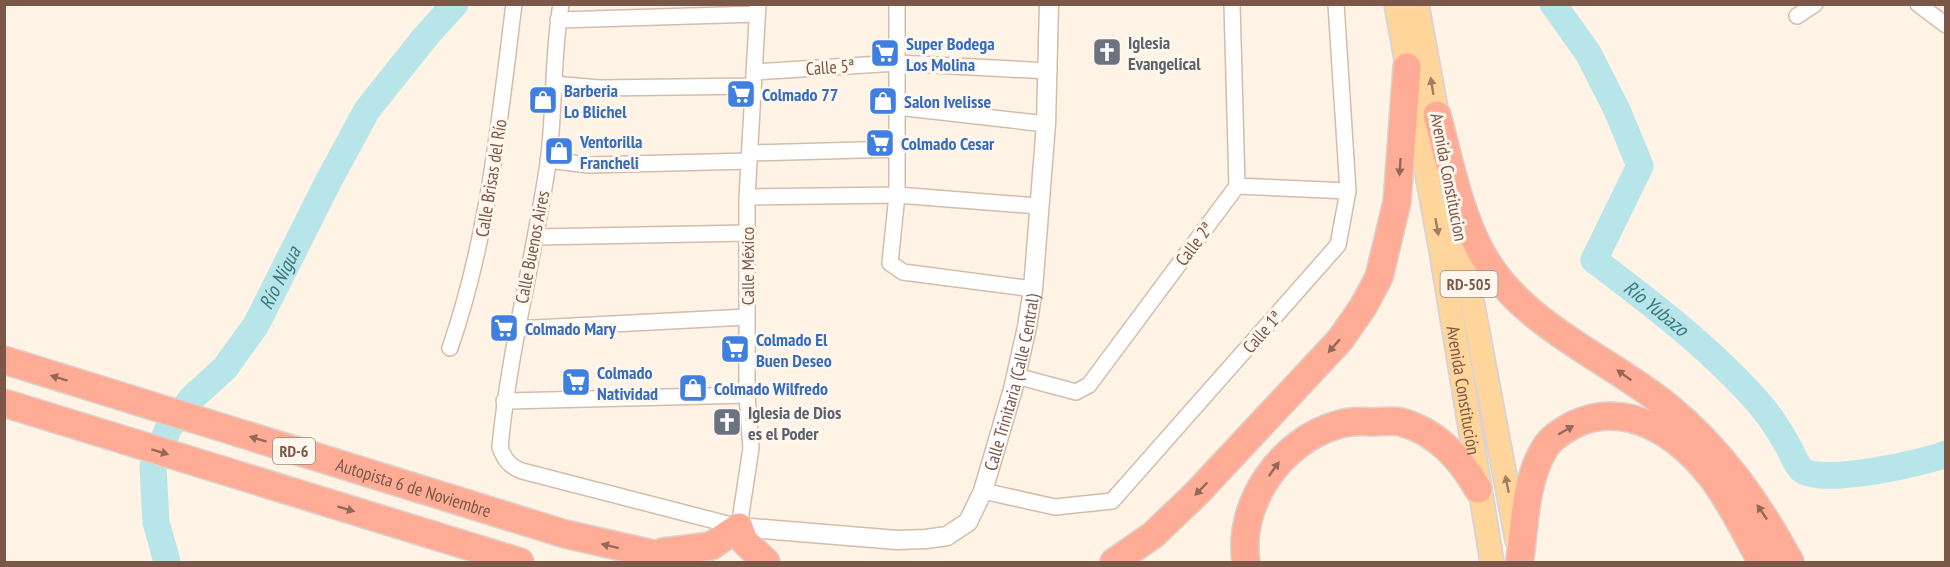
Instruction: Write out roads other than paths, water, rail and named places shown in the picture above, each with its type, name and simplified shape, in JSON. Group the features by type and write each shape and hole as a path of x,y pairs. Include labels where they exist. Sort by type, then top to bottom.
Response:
{"highway":[{"path":"1114,562 1153,535 1197,494 1340,340 1363,307 1379,277 1397,202 1407,67"},
{"path":"1437,115 1462,204 1480,250 1504,283 1529,310 1668,406 1717,452 1764,513 1790,562"},
{"name":"Autopista 6 de Noviembre","path":"4,360 474,506 639,553 688,562"},
{"name":"RD-6","path":"4,403 503,560"},
{"path":"1520,560 1534,470 1546,446 1561,432 1582,421 1603,416 1623,416 1663,431 1687,451 1711,476 1762,562"},
{"path":"1246,562 1244,551 1249,518 1261,487 1281,460 1317,434 1338,424 1400,422 1428,434 1450,448 1466,468 1478,489"},
{"path":"639,553 711,546 739,527 744,541 766,562"}],"main road":[{"name":"Avenida Constitución","path":"1396,4 1441,250 1478,489 1492,562"},
{"name":"Avenida Constitucion","path":"1417,4 1520,560"}],"street":[{"name":"Calle Brisas del Río","path":"450,348 468,296 482,240 500,132 514,4"},
{"path":"897,4 897,195 890,263 903,272 1032,289"},
{"name":"Calle Trinitaria (Calle Central)","path":"739,527 897,540 947,536 968,522 983,491 1016,376 1032,289 1046,124 1049,4"},
{"path":"1232,4 1237,186 1348,191"},
{"name":"Calle 1ª","path":"983,491 1055,507 1112,501 1338,245 1348,191 1336,4"},
{"path":"1797,16 1815,4"},
{"path":"1918,4 1946,25"},
{"path":"560,12 757,9"},
{"name":"Calle México","path":"739,527 751,447 747,395 747,197 757,9"},
{"name":"Calle Buenos Aires","path":"560,12 548,160 536,237 516,329 504,401 500,447 507,462 513,468 739,527"},
{"name":"Calle 5ª","path":"554,84 599,88 754,79 897,63 1049,71"},
{"path":"897,107 1046,124"},
{"path":"548,160 589,165 897,149"},
{"name":"Calle 2ª","path":"1016,376 1076,392 1089,385 1237,186"},
{"path":"747,197 897,195 1038,206"},
{"path":"536,237 748,233"},
{"path":"516,329 747,317"},
{"path":"504,401 747,395"}],"waterway":[{"name":"Río Nigua","path":"167,562 156,522 153,467 168,429 192,398 225,368 256,325 367,110 426,36 455,4"},
{"name":"Río Yubazo","path":"1553,4 1588,53 1617,110 1640,166 1594,260 1679,327 1739,381 1770,417 1802,470 1829,476 1849,474 1916,463 1946,454"}],"place":[{"name":"Iglesia Evangelical","path":"1107,52"},
{"name":"Super Bodega Los Molina","path":"885,53"},
{"name":"Colmado 77","path":"741,94"},
{"name":"Barberia Lo Blichel","path":"543,100"},
{"name":"Salon Ivelisse","path":"883,101"},
{"name":"Colmado Cesar","path":"880,143"},
{"name":"Ventorilla Francheli","path":"559,151"},
{"name":"Colmado Mary","path":"504,328"},
{"name":"Colmado El Buen Deseo","path":"735,349"},
{"name":"Colmado Natividad","path":"576,382"},
{"name":"Colmado Wilfredo","path":"693,388"},
{"name":"Iglesia de Dios es el Poder","path":"727,422"}]}
